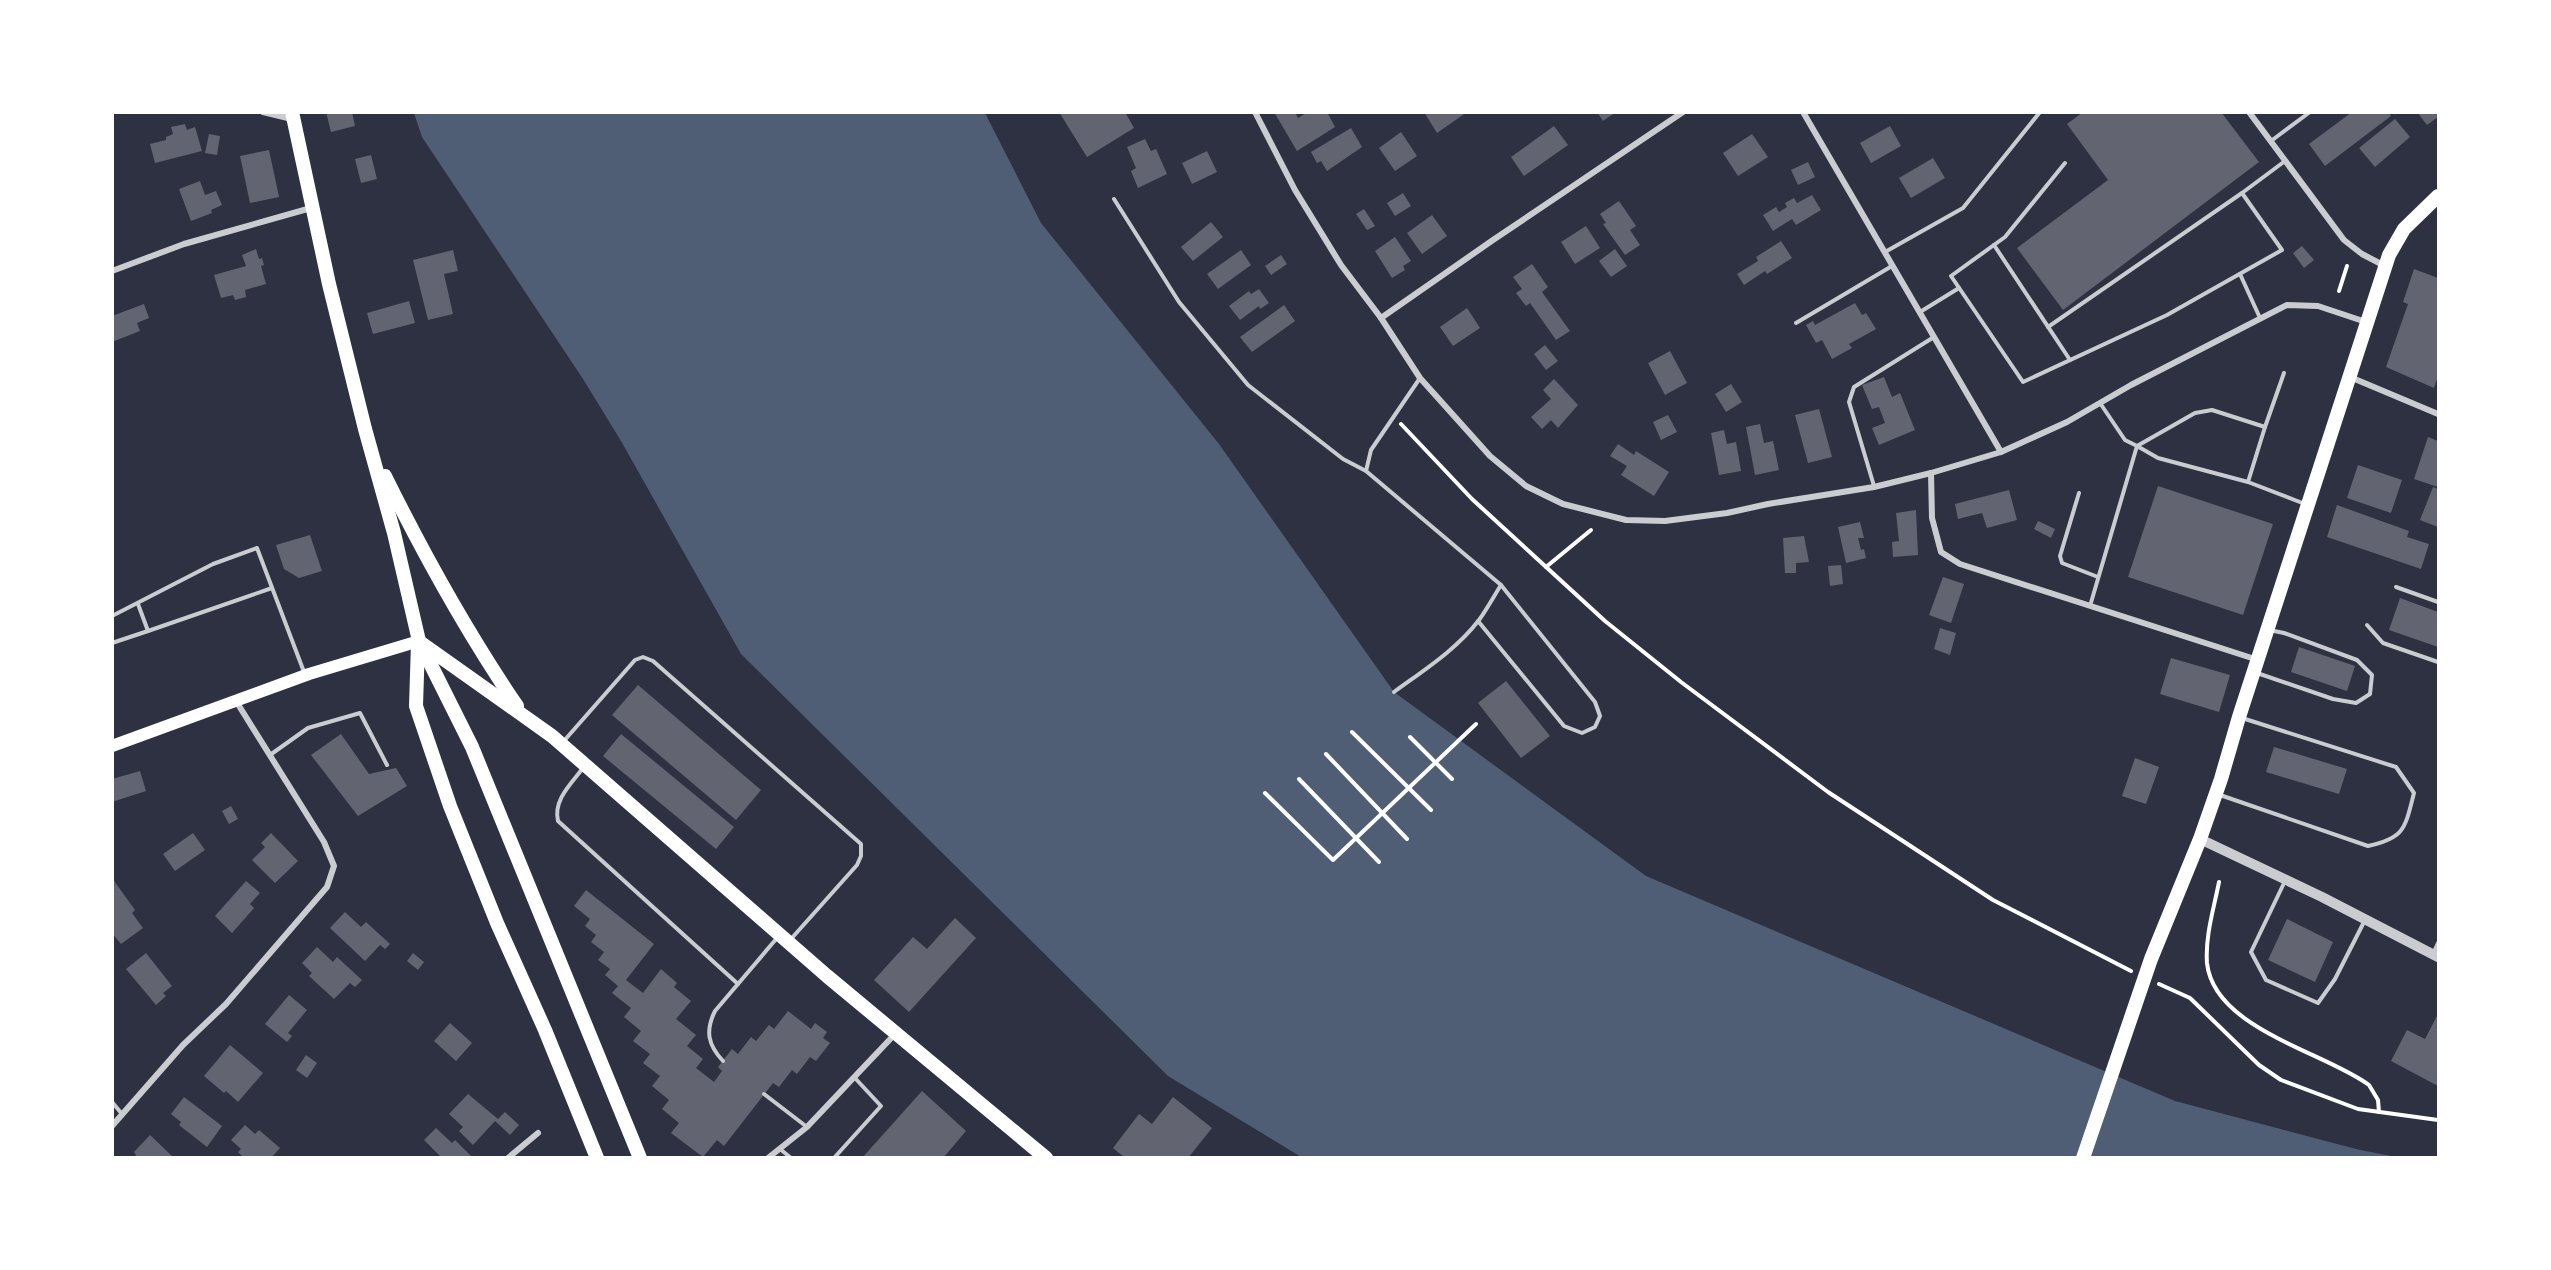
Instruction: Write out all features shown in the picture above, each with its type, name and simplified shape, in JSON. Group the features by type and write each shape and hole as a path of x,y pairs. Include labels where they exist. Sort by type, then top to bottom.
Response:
{"main road":[{"path":"292,116 329,284 394,533 418,641 416,706 446,795 497,923 545,1030 597,1158"},
{"path":"2083,1158 2151,959 2216,794 2385,266 2404,229 2439,196"},
{"path":"371,448 451,605 521,713"},
{"path":"112,746 305,676 418,641"},
{"path":"418,641 562,744 896,1034 1046,1158"},
{"path":"418,641 472,747 640,1158"}],"street":[{"path":"263,112 292,116"},
{"path":"1255,112 1295,190 1341,265 1381,318 1420,378 1490,456 1526,486 1563,504 1582,510 1636,520 1665,521 1727,513 1874,487 2001,452 2067,422 2287,305 2318,306 2366,322"},
{"path":"1381,318 1683,112"},
{"path":"1803,112 2001,452"},
{"path":"2249,112 2344,240 2362,254 2385,266"},
{"path":"112,271 184,244 312,207"},
{"path":"2349,377 2439,414"},
{"path":"1931,473 1932,518 1941,552 1960,564 2090,606 2256,665"},
{"path":"112,1126 183,1046 225,1004 327,887 334,866 324,842 236,701"},
{"path":"2200,839 2366,919 2436,956"},
{"path":"768,1158 807,1127 896,1034"},
{"path":"508,1158 538,1132"}],"lane":[{"path":"1885,252 1963,208 2040,112"},
{"path":"2271,141 2310,112"},
{"path":"2048,327 2286,160"},
{"path":"2065,163 2005,237 1951,276 2023,382 2167,315 2282,250 2242,193"},
{"path":"1114,199 1179,302 1248,386 1343,459 1366,471 1501,585 1595,702 1600,716 1595,728 1582,733 1564,726 1478,621"},
{"path":"1994,245 2070,360"},
{"path":"1796,323 1893,266"},
{"path":"2240,274 2260,318"},
{"path":"1920,312 1959,288"},
{"path":"1874,487 1849,402 1854,387 1934,337"},
{"path":"2248,482 2284,373"},
{"path":"1366,471 1371,450 1420,378"},
{"path":"2100,403 2125,440 2158,458 2248,482 2308,505"},
{"path":"2090,606 2138,446 2195,413 2212,410 2265,427"},
{"path":"2079,493 2060,556 2062,563 2098,577"},
{"path":"112,616 213,564 257,548 305,676"},
{"path":"1394,692 1444,656 1478,621 1501,585"},
{"path":"2396,587 2439,602"},
{"path":"112,643 272,588"},
{"path":"138,604 148,631"},
{"path":"2367,625 2383,643 2439,662"},
{"path":"2256,665 2333,699 2355,703 2370,694 2372,675 2357,660 2284,633 2267,630"},
{"path":"562,744 635,660 643,657 653,661 861,844 861,856 857,865 738,984 715,1011 710,1022 710,1044 723,1061"},
{"path":"270,755 308,728 360,713 387,765"},
{"path":"2216,794 2368,846 2389,841 2405,826 2414,793 2396,767 2239,717"},
{"path":"586,765 558,803 556,812 558,821 563,828 738,984"},
{"path":"2286,880 2252,952 2266,980 2318,1003 2335,979 2366,919"},
{"path":"2436,956 2439,943"},
{"path":"834,1158 881,1106 854,1077"},
{"path":"764,1094 807,1127"},
{"path":"112,1102 123,1115"},
{"path":"779,1148 791,1158"}],"path":[{"path":"2339,291 2347,266"},
{"path":"1393,416 1472,499 1605,621 1681,682 1828,792 1993,900 2139,974"},
{"path":"1546,567 1591,530"},
{"path":"1265,793 1333,860 1476,724"},
{"path":"1352,732 1431,810"},
{"path":"1410,736 1452,779"},
{"path":"1326,754 1407,839"},
{"path":"1299,779 1379,862"},
{"path":"2219,882 2207,950 2207,965 2216,988 2232,1007 2262,1029 2362,1079 2375,1092 2379,1112"},
{"path":"2149,979 2190,998 2259,1065 2281,1080 2358,1109 2439,1120"}],"water":[{"path":"414,113 985,113 1041,223 1219,444 1394,692 1646,876 2175,1101 2360,1150 2397,1157 1301,1157 1168,1076 741,654 621,441 583,379 422,137"}],"building":[{"path":"326,112 352,112 355,126 331,132"},
{"path":"1059,112 1125,112 1134,128 1087,157"},
{"path":"1274,112 1295,112 1298,118 1308,112 1327,112 1335,127 1297,151"},
{"path":"1424,112 1467,112 1437,133"},
{"path":"1597,112 1616,112 1603,121"},
{"path":"2083,112 2221,112 2259,162 2063,310 2017,248 2108,180 2067,124"},
{"path":"2352,112 2388,112 2391,116 2325,166 2309,144"},
{"path":"2417,112 2438,112 2438,117 2427,125"},
{"path":"2395,119 2410,137 2375,167 2359,148"},
{"path":"185,124 187,130 195,127 202,151 155,163 150,144 166,140 166,137 173,134 171,127"},
{"path":"1554,126 1568,145 1524,176 1511,157"},
{"path":"1890,126 1901,146 1871,163 1860,143"},
{"path":"1351,128 1362,147 1327,171 1321,161 1317,163 1311,152"},
{"path":"1401,132 1417,156 1395,171 1379,148"},
{"path":"209,134 220,136 217,155 205,153"},
{"path":"1752,134 1768,157 1738,176 1723,153"},
{"path":"1145,139 1151,151 1156,149 1167,174 1138,188 1131,171 1136,168 1127,147"},
{"path":"269,150 279,197 250,203 240,156"},
{"path":"1207,151 1217,172 1192,184 1182,163"},
{"path":"371,155 377,179 361,183 355,159"},
{"path":"1933,158 1945,178 1911,198 1899,178"},
{"path":"1808,162 1815,177 1798,185 1791,170"},
{"path":"200,181 205,195 216,191 222,205 211,210 212,213 191,221 179,189"},
{"path":"1403,193 1411,206 1395,216 1387,203"},
{"path":"1812,195 1821,210 1796,225 1792,219 1773,231 1763,215 1776,207 1779,212 1787,207 1785,203 1794,198 1797,203"},
{"path":"1619,201 1636,226 1630,230 1640,245 1625,255 1603,224 1606,223 1600,214"},
{"path":"1364,209 1375,226 1367,230 1356,214"},
{"path":"1432,215 1447,236 1422,254 1407,233"},
{"path":"1211,222 1223,237 1193,261 1181,247"},
{"path":"1586,226 1600,248 1575,264 1561,242"},
{"path":"1395,237 1411,261 1403,266 1405,270 1392,278 1375,251"},
{"path":"1781,241 1792,258 1767,274 1765,271 1744,285 1737,274 1758,261 1756,257"},
{"path":"2302,246 2314,260 2304,268 2293,253"},
{"path":"256,249 264,265 261,266 266,284 245,290 246,297 235,300 233,295 221,298 214,275 246,266 242,255"},
{"path":"1615,249 1627,266 1611,277 1599,261"},
{"path":"453,250 458,271 444,274 453,314 428,320 413,260"},
{"path":"1241,250 1251,265 1218,289 1207,274"},
{"path":"1281,255 1287,264 1271,275 1265,266"},
{"path":"1532,264 1548,287 1542,292 1570,331 1556,340 1530,303 1526,306 1516,293 1522,289 1513,277"},
{"path":"2414,269 2438,278 2438,376 2434,388 2386,367 2408,304 2403,302"},
{"path":"1259,289 1269,303 1260,309 1259,306 1240,320 1229,306 1249,291 1251,294"},
{"path":"409,301 415,323 373,334 367,313"},
{"path":"1855,303 1862,315 1866,313 1876,329 1849,344 1852,348 1832,359 1822,340 1816,343 1806,325 1813,321 1815,325"},
{"path":"144,304 149,318 137,323 140,331 112,342 112,316"},
{"path":"1284,305 1295,321 1252,352 1240,337"},
{"path":"1467,308 1480,328 1453,346 1440,327"},
{"path":"1545,345 1558,361 1546,370 1534,354"},
{"path":"1670,351 1687,383 1665,395 1648,363"},
{"path":"1884,377 1892,397 1900,393 1915,430 1879,445 1872,428 1885,423 1879,407 1872,409 1862,385"},
{"path":"1554,379 1578,405 1558,428 1551,420 1542,429 1531,417 1551,399 1543,390"},
{"path":"1731,384 1742,402 1726,412 1715,394"},
{"path":"1819,409 1832,457 1808,463 1795,415"},
{"path":"1668,415 1677,432 1661,440 1653,422"},
{"path":"1760,424 1764,443 1773,441 1779,470 1755,475 1746,427"},
{"path":"1724,430 1727,444 1736,442 1741,471 1719,475 1711,433"},
{"path":"2428,437 2438,441 2438,487 2414,479"},
{"path":"1618,444 1634,455 1636,451 1669,472 1654,496 1621,475 1627,466 1610,456"},
{"path":"2358,465 2402,480 2391,513 2347,498"},
{"path":"2158,486 2273,524 2243,615 2128,577"},
{"path":"2433,487 2438,489 2438,527 2420,520"},
{"path":"2009,490 2017,520 1987,528 1982,513 1958,519 1955,504"},
{"path":"2337,505 2409,531 2407,537 2429,544 2421,569 2327,537"},
{"path":"1916,510 1918,555 1893,557 1892,542 1899,541 1896,513"},
{"path":"2038,521 2055,529 2051,538 2034,529"},
{"path":"1860,522 1864,538 1858,538 1866,558 1846,563 1838,527"},
{"path":"310,535 322,571 299,578 284,569 276,545"},
{"path":"1804,536 1809,562 1796,563 1796,573 1785,573 1783,538"},
{"path":"1841,565 1843,584 1830,586 1828,566"},
{"path":"1943,577 1964,584 1951,623 1929,615"},
{"path":"2400,598 2438,612 2438,647 2389,630"},
{"path":"1940,628 1956,633 1950,655 1934,649"},
{"path":"2299,647 2355,666 2347,691 2291,672"},
{"path":"2171,658 2230,675 2219,712 2160,694"},
{"path":"1506,681 1550,736 1521,758 1478,703"},
{"path":"638,685 761,790 736,820 612,715"},
{"path":"341,734 369,774 396,768 407,786 358,816 311,755"},
{"path":"621,734 734,827 716,849 603,756"},
{"path":"2274,747 2347,769 2339,794 2266,772"},
{"path":"2135,758 2159,767 2146,804 2122,796"},
{"path":"140,771 146,791 112,802 112,779"},
{"path":"231,806 238,819 229,824 222,811"},
{"path":"193,833 205,850 175,871 163,854"},
{"path":"271,833 298,861 275,883 252,860 265,847 261,843"},
{"path":"112,878 135,910 132,913 143,928 121,944 112,933"},
{"path":"246,881 260,893 250,904 254,908 232,933 215,916"},
{"path":"586,890 654,944 626,980 643,993 661,969 677,983 674,987 691,1001 676,1019 696,1035 687,1046 703,1059 696,1068 714,1082 722,1071 718,1067 732,1049 738,1054 751,1037 756,1041 769,1025 774,1029 788,1011 811,1029 815,1023 827,1032 823,1038 830,1043 816,1061 810,1057 797,1074 792,1070 779,1087 773,1083 724,1146 717,1140 703,1157 671,1133 679,1123 662,1109 669,1100 652,1086 660,1076 643,1063 650,1054 633,1041 641,1031 624,1017 631,1008 612,993 618,986 605,975 610,969 598,960 604,952 591,942 596,935 585,926 590,919 574,906"},
{"path":"345,912 361,927 366,922 390,944 385,949 380,945 365,961 330,928"},
{"path":"955,918 976,938 909,1012 874,980 913,937 927,949"},
{"path":"2287,919 2333,942 2315,982 2268,960"},
{"path":"317,947 333,962 337,957 362,980 355,987 350,983 334,999 309,976 312,973 302,963"},
{"path":"146,953 172,986 163,993 166,996 156,1005 126,969"},
{"path":"413,953 424,962 418,970 407,961"},
{"path":"289,995 307,1010 288,1033 292,1036 287,1042 265,1024"},
{"path":"2438,1014 2438,1086 2391,1061 2407,1030 2425,1039"},
{"path":"450,1023 472,1043 456,1061 434,1041"},
{"path":"230,1045 263,1073 238,1102 204,1076"},
{"path":"306,1055 317,1063 307,1078 296,1070"},
{"path":"922,1091 966,1131 943,1158 862,1158"},
{"path":"468,1094 498,1119 505,1112 519,1125 510,1135 495,1121 473,1145 459,1131 463,1127 449,1114"},
{"path":"184,1097 222,1126 207,1147 179,1125 181,1122 171,1114"},
{"path":"1173,1097 1212,1128 1188,1158 1125,1158 1113,1148 1139,1114 1152,1124"},
{"path":"245,1125 255,1134 259,1130 280,1148 271,1158 244,1158 238,1152 241,1149 231,1140"},
{"path":"436,1128 452,1143 455,1140 473,1158 442,1158 424,1140"},
{"path":"150,1135 172,1156 171,1158 133,1158 136,1155 134,1152"}]}
